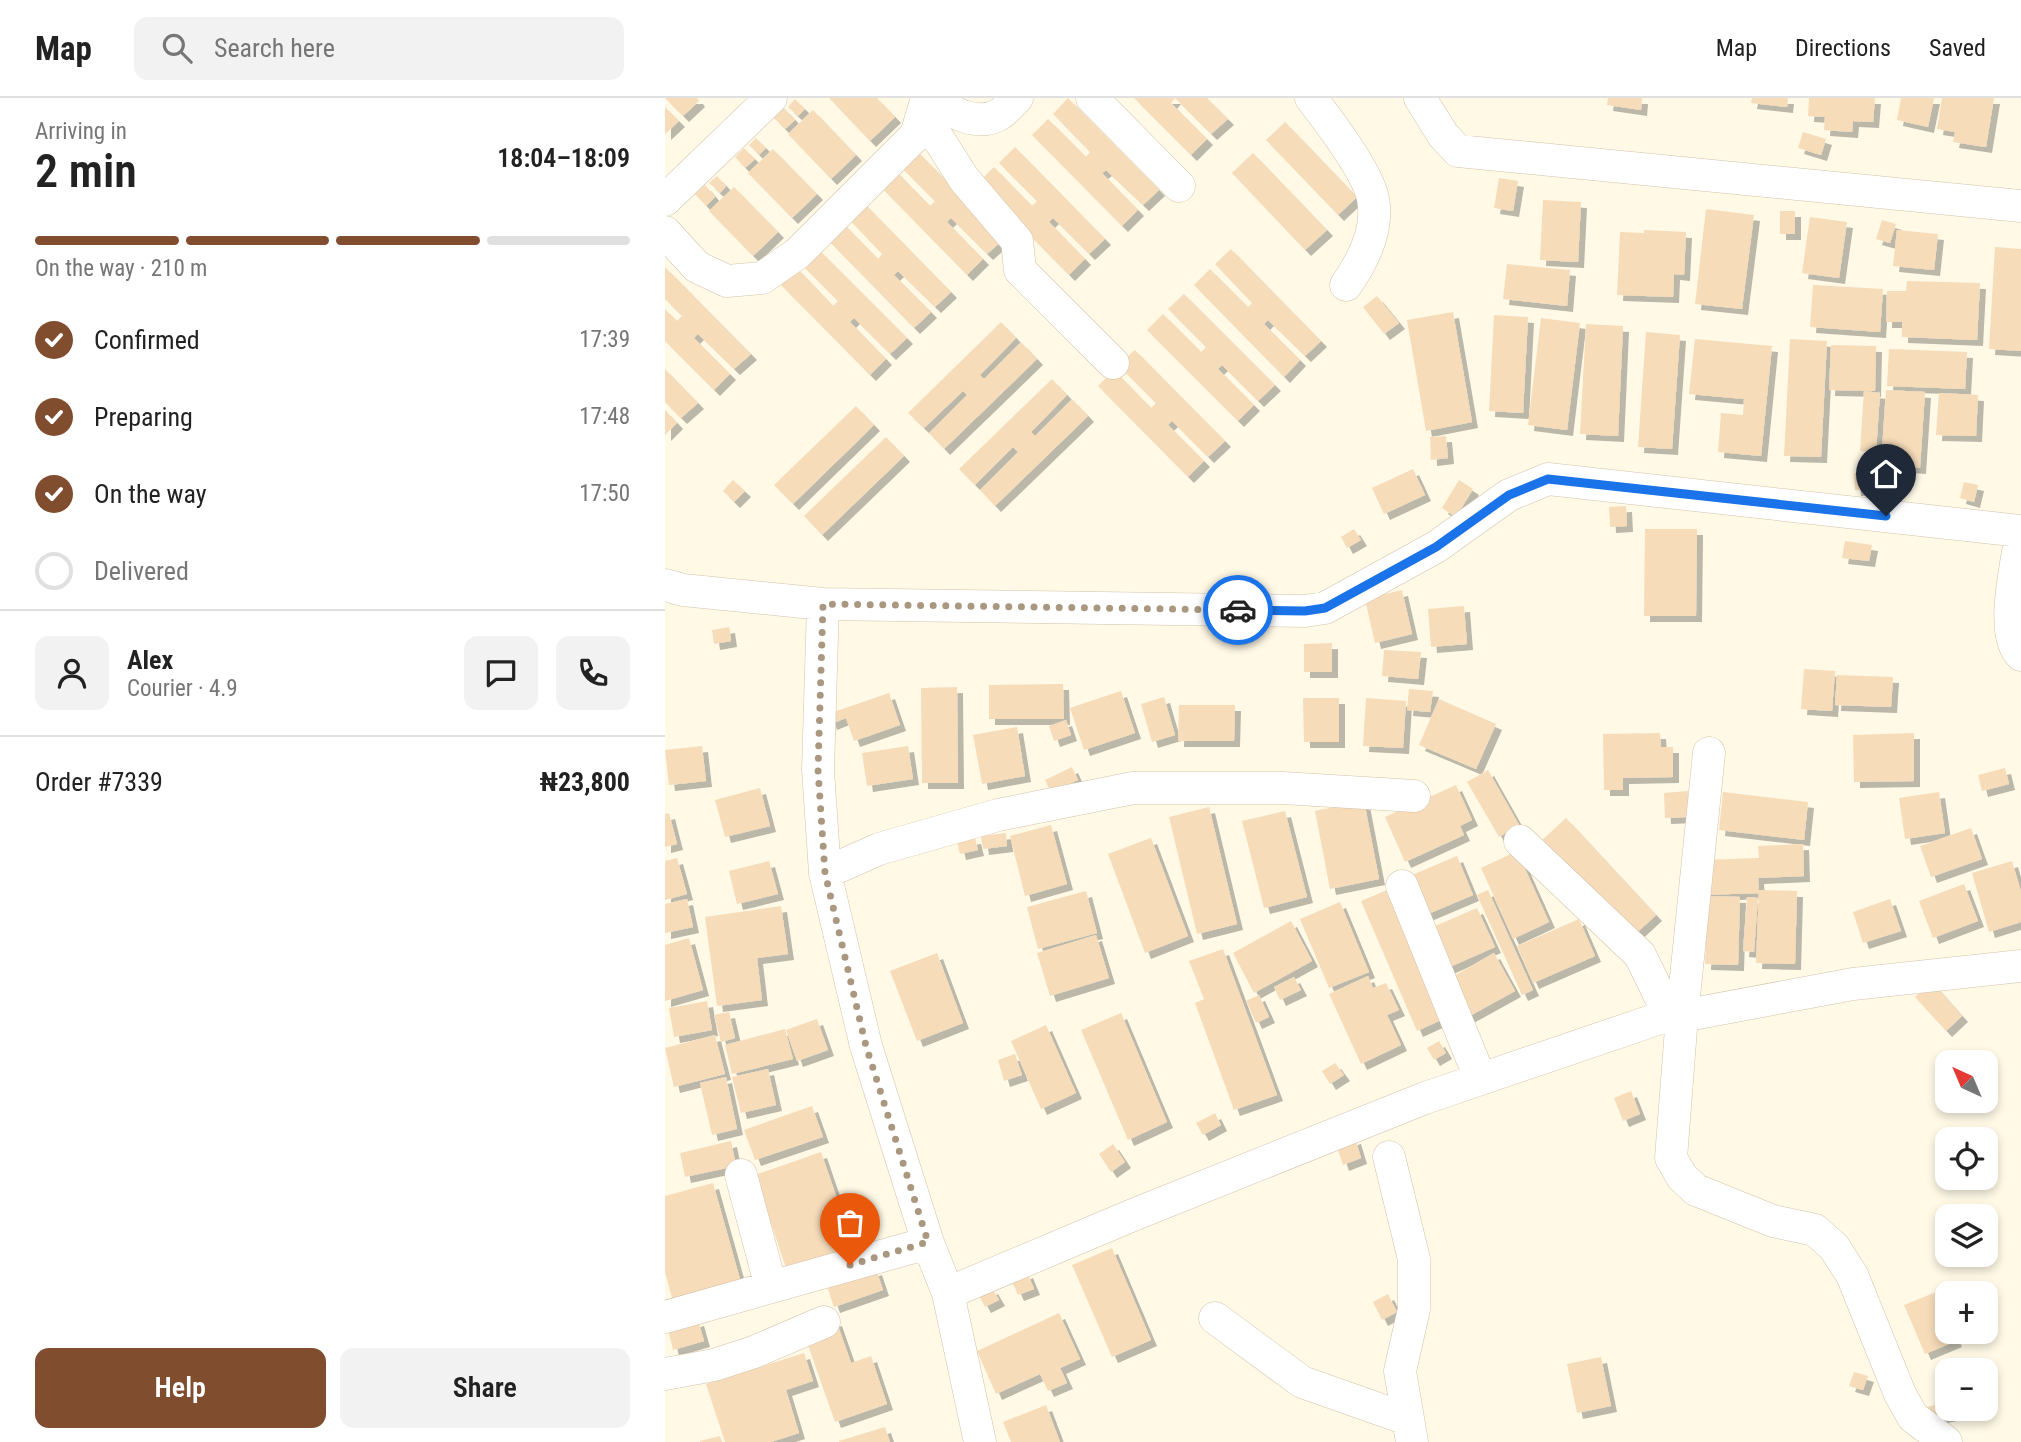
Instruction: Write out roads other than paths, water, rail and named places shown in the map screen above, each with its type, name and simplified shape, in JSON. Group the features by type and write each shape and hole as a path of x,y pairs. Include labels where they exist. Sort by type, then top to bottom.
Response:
{"street":[{"path":"665,200 771,98"},
{"path":"929,98 971,119 985,119 1000,114 1017,98"},
{"path":"665,232 697,267 727,281 762,278 798,253 916,135 929,98"},
{"path":"929,98 929,124 964,179 1017,241 1020,270 1113,363"},
{"path":"1092,98 1179,186"},
{"path":"1311,98 1330,122 1361,171 1373,199 1372,232 1361,263 1346,285"},
{"path":"1420,98 1443,135 1458,151 2021,206"},
{"path":"665,585 683,590 823,604 1305,611 1325,608 1436,547 1509,495 1548,479 2021,533 2012,593 2011,635 2017,652 2021,655"},
{"path":"823,604 818,770 825,873 866,1046 928,1242 948,1293 980,1442"},
{"path":"1709,753 1675,1016 1671,1158 1682,1177 1696,1190 1773,1221 1815,1230 1834,1247 1852,1275 1899,1394 1913,1417 1946,1442"},
{"path":"825,873 879,849 998,815 1133,788 1283,788 1414,796"},
{"path":"1520,841 1640,955 1675,1016"},
{"path":"1402,886 1480,1078"},
{"path":"948,1293 1133,1215 1480,1078 1675,1016 1853,984 2021,966"},
{"path":"1389,1157 1414,1259 1414,1309 1401,1371 1410,1430"},
{"path":"741,1175 771,1287"},
{"path":"665,1317 928,1242"},
{"path":"1215,1318 1302,1382 1410,1430"},
{"path":"665,1374 714,1365 754,1352 824,1322"}]}
